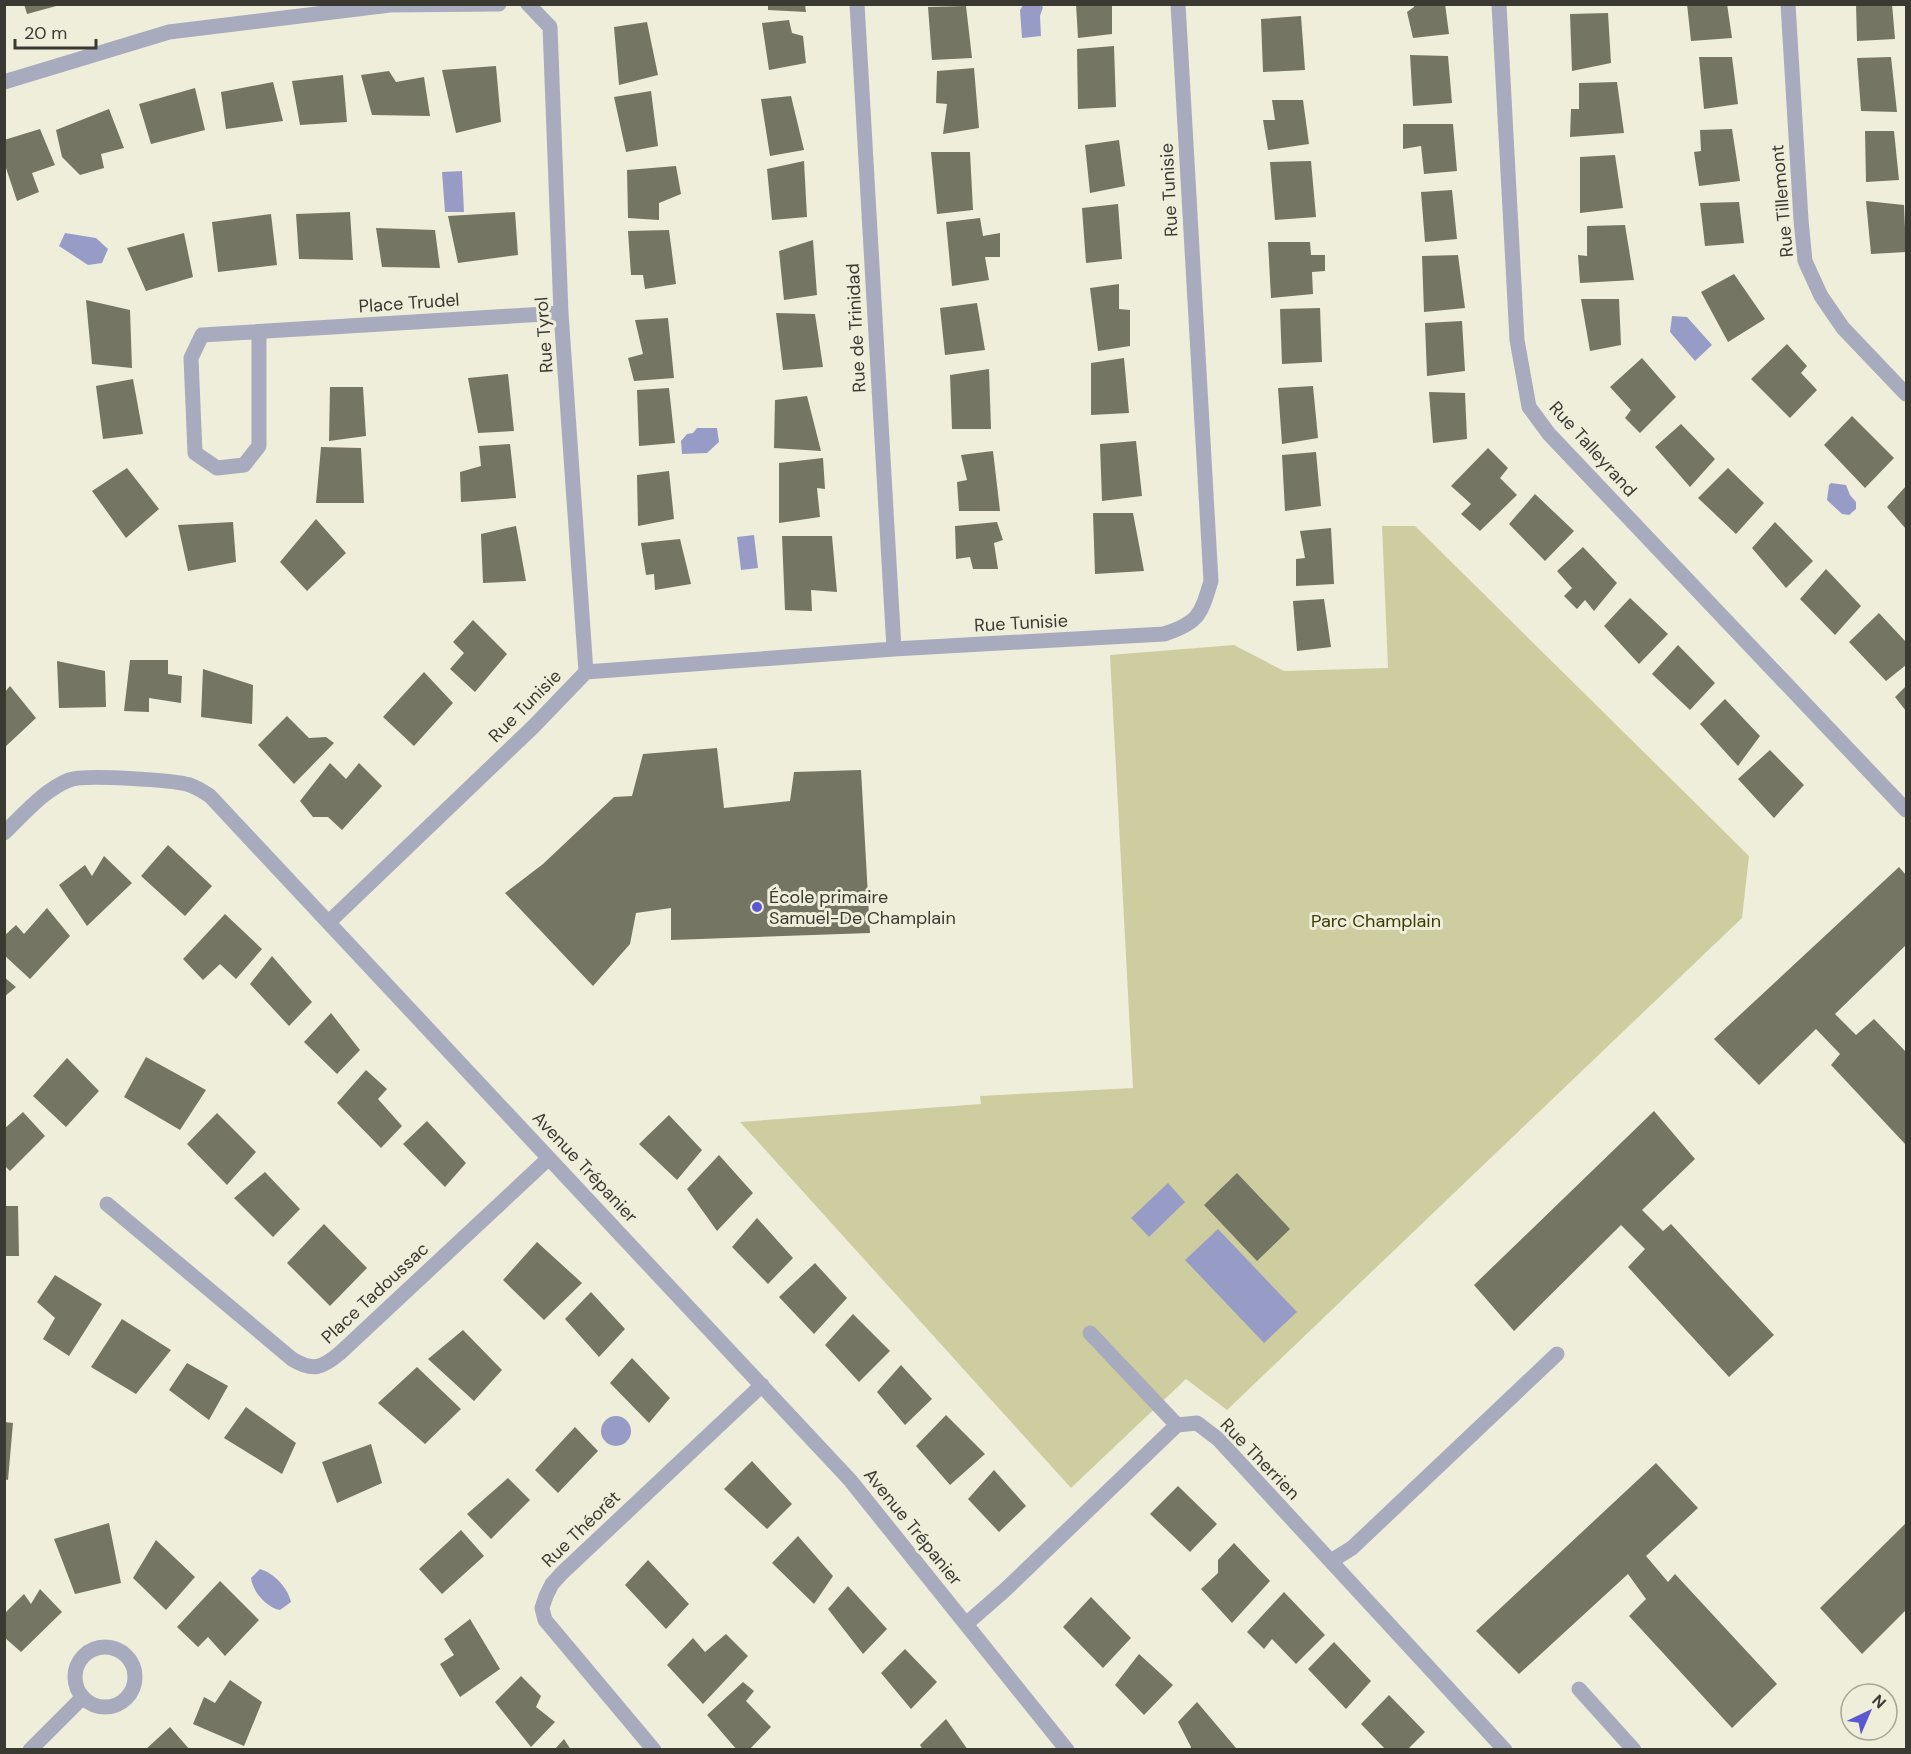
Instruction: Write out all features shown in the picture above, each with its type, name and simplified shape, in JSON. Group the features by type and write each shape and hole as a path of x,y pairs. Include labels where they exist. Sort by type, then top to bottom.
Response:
{"street":[{"path":"4,82 169,32 390,5 499,4"},
{"name":"Rue Tyrol","path":"528,4 550,27 561,313 586,672"},
{"name":"Rue de Trinidad","path":"857,4 894,650"},
{"name":"Rue Tunisie","path":"329,922 533,727 586,672 1164,634 1185,627 1202,610 1211,581 1178,4"},
{"name":"Rue Talleyrand","path":"1499,4 1517,340 1529,407 1549,434 1906,810"},
{"name":"Rue Tillemont","path":"1788,4 1805,261 1821,296 1843,328 1906,394"},
{"name":"Place Trudel","path":"259,332 259,446 244,465 217,468 195,453 191,358 202,335 561,313"},
{"name":"Avenue Trépanier","path":"4,833 50,791 71,779 94,777 189,785 201,789 224,809 850,1480 1067,1749"},
{"name":"Place Tadoussac","path":"107,1204 292,1359 303,1366 312,1368 323,1366 340,1353 549,1158"},
{"path":"966,1623 1005,1590 1177,1425 1090,1333"},
{"path":"1331,1561 1352,1548 1557,1354"},
{"name":"Rue Théorêt","path":"654,1749 605,1689 553,1632 545,1620 542,1608 552,1584 562,1573 762,1385"},
{"name":"Rue Therrien","path":"1177,1425 1197,1423 1218,1439 1505,1749"},
{"path":"1579,1689 1634,1749"},
{"path":"30,1749 83,1697"}],"green space":[{"name":"Parc Champlain","path":"1382,526 1415,526 1749,856 1742,918 1227,1410 1186,1379 1071,1488 740,1122 981,1104 980,1096 1133,1088 1110,655 1234,645 1284,671 1388,668"}],"water":[{"path":"1024,4 1043,7 1040,16 1041,36 1022,38 1020,10"},
{"path":"462,171 464,212 445,212 442,172"},
{"path":"65,233 96,238 108,249 102,263 88,265 59,246"},
{"path":"1672,316 1687,317 1712,345 1695,361 1670,332"},
{"path":"697,428 717,428 719,442 707,453 682,454 681,441"},
{"path":"1831,483 1846,485 1856,502 1856,509 1849,515 1842,514 1827,500"},
{"path":"754,535 758,568 741,570 737,537"},
{"path":"1168,1183 1185,1202 1149,1237 1131,1218"},
{"path":"1218,1229 1297,1312 1264,1343 1185,1260"},
{"path":"616,1416 622,1417 630,1425 630,1437 622,1445 616,1446 610,1445 602,1437 601,1431 602,1425 610,1417"},
{"path":"260,1569 275,1578 287,1592 291,1602 280,1610 265,1602 254,1588 251,1578"}],"building":[{"path":"24,4 60,4 60,5 27,14"},
{"path":"768,4 805,4 806,12 768,10"},
{"path":"1076,4 1112,5 1112,34 1078,38"},
{"path":"1414,4 1445,4 1449,34 1413,38 1407,12 1414,7"},
{"path":"1687,4 1727,4 1732,38 1691,41"},
{"path":"1856,4 1892,4 1895,39 1857,41"},
{"path":"966,6 972,58 932,60 928,7"},
{"path":"1608,13 1611,63 1572,71 1570,14"},
{"path":"1301,16 1305,70 1263,72 1261,19"},
{"path":"789,20 792,33 803,36 806,63 769,70 762,23"},
{"path":"647,22 658,75 619,85 614,27"},
{"path":"1114,46 1116,107 1078,109 1077,49"},
{"path":"1410,55 1448,56 1452,103 1413,106"},
{"path":"1699,57 1732,57 1738,104 1704,109"},
{"path":"1891,57 1897,112 1861,111 1857,58"},
{"path":"496,66 501,122 456,133 442,70"},
{"path":"974,68 979,128 943,134 947,104 936,103 937,71"},
{"path":"389,71 396,82 424,77 430,116 372,115 361,75"},
{"path":"343,75 347,122 300,125 292,81"},
{"path":"273,82 283,121 226,129 221,92"},
{"path":"1617,82 1624,133 1570,137 1571,109 1579,109 1579,83"},
{"path":"195,88 205,130 151,144 139,104"},
{"path":"651,91 658,146 626,152 614,97"},
{"path":"791,96 804,150 770,156 761,99"},
{"path":"1272,100 1303,100 1309,144 1268,150 1263,120 1275,120"},
{"path":"109,109 124,148 101,154 104,168 80,175 62,157 56,130"},
{"path":"1403,124 1453,124 1457,171 1424,174 1421,146 1403,149"},
{"path":"40,129 55,165 32,173 39,192 17,201 4,162 4,140"},
{"path":"1732,129 1740,181 1699,186 1694,152 1701,151 1700,130"},
{"path":"1865,131 1894,131 1899,180 1866,182"},
{"path":"1119,140 1125,186 1090,193 1085,145"},
{"path":"931,152 970,152 973,210 937,214"},
{"path":"1615,155 1623,208 1580,213 1580,157"},
{"path":"804,161 807,217 772,220 767,169"},
{"path":"1311,161 1316,217 1275,220 1270,162"},
{"path":"676,166 681,194 659,203 659,220 628,218 627,170"},
{"path":"1452,190 1457,239 1425,242 1421,192"},
{"path":"1866,201 1904,205 1906,252 1871,254"},
{"path":"1739,202 1744,243 1705,246 1700,203"},
{"path":"1118,204 1122,259 1086,263 1082,208"},
{"path":"350,212 353,260 299,259 296,214"},
{"path":"515,212 518,255 458,263 448,216"},
{"path":"271,214 277,265 218,272 212,222"},
{"path":"980,218 983,236 1000,233 1000,257 985,257 989,280 952,286 946,222"},
{"path":"1625,225 1634,280 1580,283 1578,255 1587,256 1587,226"},
{"path":"376,228 435,230 440,268 382,267"},
{"path":"669,230 676,284 645,289 643,275 631,275 628,231"},
{"path":"184,233 193,277 146,291 127,248"},
{"path":"813,240 817,295 784,300 779,251"},
{"path":"1268,242 1310,242 1311,255 1325,255 1325,271 1312,272 1313,294 1271,298"},
{"path":"1458,255 1465,308 1424,312 1422,256"},
{"path":"1734,274 1765,319 1728,342 1701,292"},
{"path":"1119,284 1119,309 1130,310 1130,346 1098,351 1090,288"},
{"path":"1581,299 1619,299 1621,345 1590,351"},
{"path":"86,300 130,310 132,368 92,364"},
{"path":"977,303 985,350 945,355 940,308"},
{"path":"1320,308 1322,362 1282,364 1280,309"},
{"path":"776,313 815,314 823,367 783,370"},
{"path":"668,318 674,378 634,381 628,358 643,354 635,320"},
{"path":"1462,321 1465,371 1427,376 1425,323"},
{"path":"1787,344 1807,366 1801,373 1817,390 1790,418 1751,379"},
{"path":"1124,358 1129,413 1091,415 1091,363"},
{"path":"1642,358 1676,397 1640,433 1625,418 1631,410 1610,387"},
{"path":"989,369 991,429 952,429 950,375"},
{"path":"508,374 514,431 478,433 468,378"},
{"path":"133,379 143,434 103,439 96,386"},
{"path":"1313,386 1318,438 1282,444 1278,388"},
{"path":"330,387 363,387 366,436 329,441"},
{"path":"669,388 675,443 639,446 637,390"},
{"path":"1429,392 1465,393 1467,439 1433,443"},
{"path":"807,396 821,451 774,448 775,400"},
{"path":"1852,416 1894,458 1865,488 1824,445"},
{"path":"1681,424 1715,459 1690,487 1655,447"},
{"path":"1136,441 1142,496 1102,501 1100,444"},
{"path":"510,444 516,498 461,502 460,472 481,466 479,446"},
{"path":"321,447 361,448 364,503 316,503"},
{"path":"1488,448 1508,468 1500,478 1517,495 1480,531 1461,514 1471,504 1451,486"},
{"path":"993,451 1000,511 959,511 957,482 967,480 961,455"},
{"path":"1316,452 1321,506 1285,511 1282,455"},
{"path":"823,458 825,489 817,488 820,517 779,523 779,463"},
{"path":"127,468 159,509 126,538 92,491"},
{"path":"1728,468 1764,503 1736,534 1698,498"},
{"path":"669,471 674,519 638,526 637,475"},
{"path":"1906,486 1906,529 1887,507"},
{"path":"1535,494 1574,531 1545,561 1509,524"},
{"path":"1093,513 1133,513 1144,571 1095,574"},
{"path":"316,519 346,553 307,591 280,562"},
{"path":"233,522 236,562 188,571 178,525"},
{"path":"997,522 1003,540 994,543 998,569 973,569 970,557 956,559 955,526"},
{"path":"1775,522 1813,561 1786,588 1752,548"},
{"path":"516,526 526,581 483,583 481,534"},
{"path":"1331,528 1334,584 1296,586 1296,559 1305,558 1300,531"},
{"path":"782,536 832,536 837,592 811,590 812,611 785,610"},
{"path":"680,539 691,584 655,590 654,574 646,575 641,543"},
{"path":"1583,547 1617,583 1594,611 1585,600 1577,609 1564,596 1572,588 1557,571"},
{"path":"1826,569 1861,606 1835,635 1800,599"},
{"path":"1630,598 1668,634 1639,664 1604,626"},
{"path":"1324,599 1331,647 1297,651 1293,601"},
{"path":"1879,613 1906,642 1906,665 1886,681 1849,642"},
{"path":"473,620 507,654 475,692 450,669 464,653 453,642"},
{"path":"1678,645 1715,683 1690,710 1652,674"},
{"path":"130,660 168,660 168,674 182,676 181,703 149,698 149,712 124,711"},
{"path":"57,661 105,671 106,707 59,708"},
{"path":"203,669 253,685 252,724 201,717"},
{"path":"424,672 453,703 414,746 383,717"},
{"path":"10,686 36,718 4,748 4,693"},
{"path":"1906,686 1906,711 1895,697"},
{"path":"1725,699 1760,736 1738,766 1700,724"},
{"path":"287,716 309,738 326,737 334,743 294,784 258,745"},
{"path":"717,748 724,808 790,801 794,772 861,770 870,933 671,940 671,908 636,913 630,944 593,986 505,893 543,864 614,797 632,796 643,754"},
{"path":"1770,750 1804,785 1774,818 1738,779"},
{"path":"330,763 346,779 359,763 382,786 342,830 328,817 313,817 300,801"},
{"path":"168,845 212,886 185,916 141,876"},
{"path":"104,856 132,883 87,926 59,885 85,865 92,876"},
{"path":"1899,867 1906,875 1906,945 1835,1014 1856,1035 1874,1019 1906,1052 1906,1145 1831,1065 1840,1054 1816,1029 1759,1085 1714,1039"},
{"path":"47,908 70,936 30,979 4,955 4,936 16,925 24,934"},
{"path":"225,914 262,949 236,979 220,964 203,980 183,959"},
{"path":"272,956 312,1002 289,1026 250,984"},
{"path":"4,977 16,987 4,997"},
{"path":"331,1013 360,1050 337,1074 304,1042"},
{"path":"146,1057 206,1090 180,1130 124,1097"},
{"path":"67,1058 99,1091 66,1127 33,1096"},
{"path":"366,1070 387,1089 378,1099 402,1126 381,1148 337,1103"},
{"path":"1654,1111 1695,1159 1642,1210 1663,1231 1671,1224 1774,1335 1729,1377 1628,1267 1645,1249 1621,1225 1514,1331 1474,1285"},
{"path":"23,1112 45,1136 10,1171 4,1165 4,1129"},
{"path":"217,1113 256,1152 227,1185 187,1144"},
{"path":"669,1115 702,1150 677,1180 639,1144"},
{"path":"427,1121 466,1163 445,1187 403,1144"},
{"path":"719,1155 753,1193 717,1231 687,1189"},
{"path":"265,1172 300,1209 273,1237 234,1198"},
{"path":"1237,1173 1290,1229 1257,1261 1204,1205"},
{"path":"4,1206 18,1206 19,1256 4,1256"},
{"path":"757,1218 793,1258 768,1284 732,1247"},
{"path":"324,1224 367,1268 330,1306 287,1263"},
{"path":"537,1242 582,1283 544,1320 503,1280"},
{"path":"815,1263 847,1298 814,1334 779,1297"},
{"path":"55,1275 102,1304 69,1356 43,1339 55,1318 37,1302"},
{"path":"591,1292 625,1329 599,1357 565,1319"},
{"path":"853,1314 890,1351 859,1382 825,1345"},
{"path":"122,1319 171,1350 136,1394 91,1367"},
{"path":"463,1330 502,1370 474,1401 428,1359"},
{"path":"632,1358 670,1398 649,1423 610,1383"},
{"path":"187,1363 228,1386 209,1420 169,1390"},
{"path":"901,1365 932,1399 905,1425 877,1392"},
{"path":"417,1367 461,1409 425,1444 378,1403"},
{"path":"246,1407 296,1443 282,1474 224,1438"},
{"path":"946,1415 985,1454 950,1485 916,1446"},
{"path":"4,1422 13,1423 8,1480 4,1479"},
{"path":"575,1427 598,1451 558,1493 535,1470"},
{"path":"371,1444 382,1483 337,1503 322,1462"},
{"path":"752,1461 792,1504 767,1529 724,1489"},
{"path":"1656,1463 1698,1508 1646,1556 1668,1582 1675,1574 1777,1684 1732,1728 1629,1616 1646,1599 1628,1574 1519,1674 1476,1631"},
{"path":"994,1470 1026,1506 999,1532 968,1499"},
{"path":"508,1478 530,1500 491,1539 467,1514"},
{"path":"1178,1486 1217,1524 1190,1552 1150,1514"},
{"path":"109,1523 121,1583 75,1594 54,1539"},
{"path":"1906,1523 1906,1610 1862,1654 1820,1608"},
{"path":"461,1530 484,1556 442,1594 419,1569"},
{"path":"798,1536 833,1576 814,1604 772,1563"},
{"path":"156,1540 195,1577 166,1610 133,1578"},
{"path":"1234,1543 1270,1581 1232,1623 1201,1589 1218,1573 1218,1560"},
{"path":"648,1560 689,1604 666,1629 625,1585"},
{"path":"220,1581 259,1620 225,1656 208,1637 198,1647 177,1627"},
{"path":"848,1586 887,1629 863,1654 828,1609"},
{"path":"40,1589 62,1612 21,1652 4,1637 4,1614 24,1594 31,1604"},
{"path":"1284,1592 1325,1635 1296,1664 1272,1639 1264,1649 1247,1632"},
{"path":"1091,1597 1131,1638 1103,1668 1063,1627"},
{"path":"470,1619 500,1669 460,1697 440,1664 454,1655 444,1639"},
{"path":"726,1634 748,1656 703,1704 667,1665 693,1638 705,1652"},
{"path":"1334,1642 1371,1681 1346,1709 1308,1669"},
{"path":"905,1649 937,1682 911,1709 881,1673"},
{"path":"1139,1654 1173,1685 1144,1715 1115,1685"},
{"path":"521,1676 541,1696 536,1707 555,1722 531,1747 495,1702"},
{"path":"230,1680 262,1702 244,1746 193,1724 204,1697 215,1703"},
{"path":"743,1682 754,1691 746,1701 771,1727 749,1750 737,1750 707,1715"},
{"path":"1389,1695 1425,1732 1407,1750 1386,1750 1361,1724"},
{"path":"1197,1702 1236,1748 1234,1750 1190,1750 1191,1747 1178,1722"},
{"path":"946,1719 968,1750 923,1750 920,1745"},
{"path":"170,1727 190,1750 145,1750"},
{"path":"564,1739 571,1750 554,1750"}],"place":[{"name":"École primaire Samuel-De Champlain","path":"757,907"}]}
